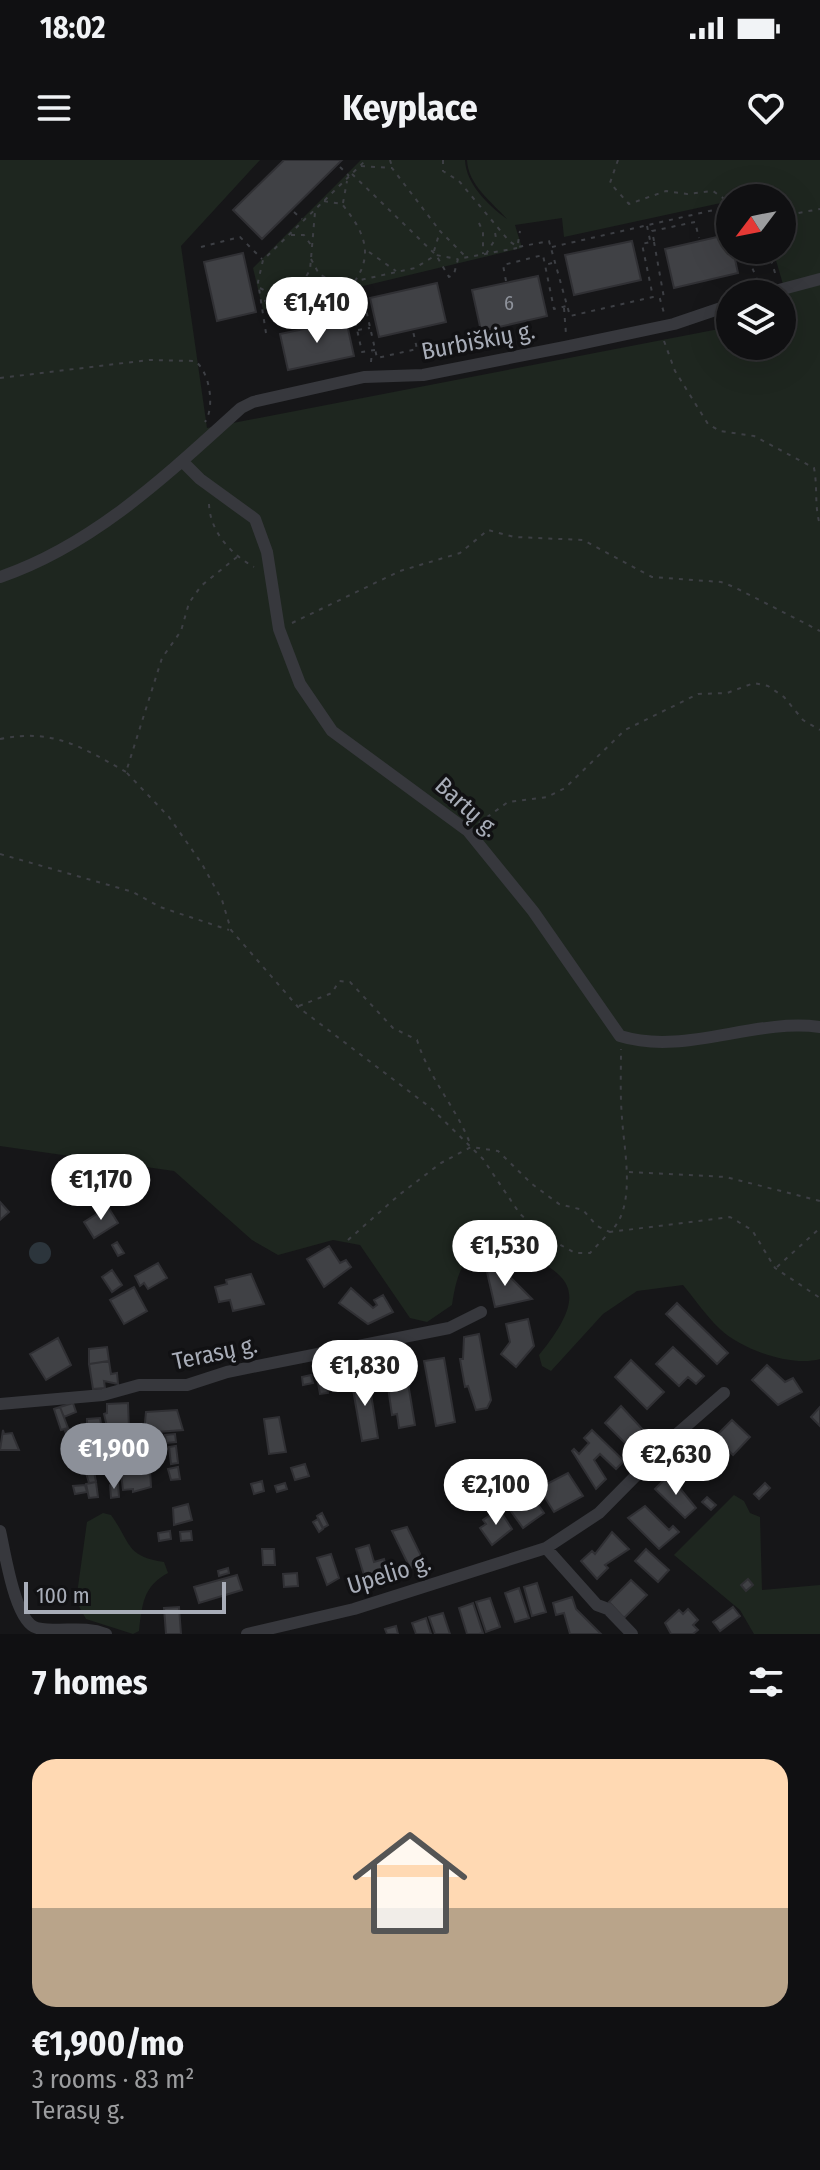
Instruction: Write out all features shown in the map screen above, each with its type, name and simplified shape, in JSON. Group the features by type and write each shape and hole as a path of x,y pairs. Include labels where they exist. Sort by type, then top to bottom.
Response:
{"street":[{"path":"796,285 820,279"},
{"name":"Burbiškių g.","path":"0,577 77,541 182,461 241,408 253,402 341,381 423,375 569,346 662,327 716,310"},
{"name":"Bartų g.","path":"182,461 255,519 267,552 279,629 300,684 332,731 468,831 533,911 620,1036"},
{"path":"620,1036 642,1043 664,1043 775,1025 820,1027"},
{"name":"Terasų g.","path":"0,1404 103,1395 139,1385 187,1385 227,1372 449,1328 481,1312"},
{"name":"Upelio g.","path":"247,1634 354,1609 546,1548 599,1513 677,1434 724,1393"},
{"path":"0,1531 17,1603 28,1622 41,1628 89,1628 106,1634"},
{"path":"546,1548 597,1605 608,1609 632,1634"}],"path":[{"path":"266,333 259,288 259,268 263,260 366,160"},
{"path":"390,160 392,168 440,231 467,258"},
{"path":"443,160 443,171 459,181 494,225 518,246"},
{"path":"618,160 610,183 620,198 629,204 666,191 716,193"},
{"path":"360,166 383,164 392,168"},
{"path":"340,167 435,253 449,277 454,274 458,259"},
{"path":"342,204 350,176"},
{"path":"323,201 342,204 366,241 367,250 355,281"},
{"path":"295,294 310,270 316,209"},
{"path":"550,247 716,209"},
{"path":"796,214 820,209"},
{"path":"294,212 303,221"},
{"path":"652,242 652,231 695,222 699,238"},
{"path":"479,223 483,232 484,255"},
{"path":"484,255 496,238 494,225"},
{"path":"647,225 659,263 662,327 675,371 708,424 720,431 754,436 814,468 818,488 814,505 820,525"},
{"path":"262,302 415,268 435,253 440,231"},
{"path":"518,246 520,231"},
{"path":"289,235 304,235 312,246"},
{"path":"201,247 240,237 263,260"},
{"path":"435,253 458,259 549,241 554,263"},
{"path":"566,307 570,316 653,297 642,244 652,242"},
{"path":"367,250 397,272"},
{"path":"506,281 503,265 543,255 554,309 566,307"},
{"path":"310,258 319,274 338,285"},
{"path":"545,265 557,262 566,307 567,317 563,318 569,346"},
{"path":"646,265 659,263"},
{"path":"550,286 562,283"},
{"path":"651,288 661,286"},
{"path":"259,288 280,298"},
{"path":"314,325 312,317 365,305 373,360"},
{"path":"352,307 362,352 373,350"},
{"path":"357,330 370,328"},
{"path":"373,350 377,358 417,349 413,331"},
{"path":"0,378 139,361 195,361 204,370 209,389 209,416 200,430"},
{"path":"212,487 210,521 237,557 257,569"},
{"path":"279,629 400,571 460,553 488,530 514,537 583,540 652,577 721,582 820,631"},
{"path":"126,772 162,658 181,631 189,603 201,586 237,557"},
{"path":"468,831 508,802 547,797 565,788 611,740 653,715 698,694 727,693 754,683 768,686 784,697 803,720 820,730"},
{"path":"0,739 19,735 68,739 126,772 169,817 202,864 222,900 231,930 298,1007 431,1108 471,1147 520,1214 550,1239 575,1253 590,1253 619,1224 628,1172 622,1119 620,1036"},
{"path":"0,854 133,892 160,907 231,930"},
{"path":"298,1007 332,993 339,981 350,982 393,1028 417,1040 427,1070 463,1125 471,1147"},
{"path":"348,1240 441,1163 471,1147 498,1151 532,1184 559,1204 583,1210 597,1226 610,1232 730,1217 752,1230 775,1268 820,1298"},
{"path":"628,1172 726,1177 820,1201"},
{"path":"775,1268 820,1228"}],"shaded area":[{"path":"0,160 260,160 181,246 207,428 716,330 716,360 796,360 796,280 782,280 777,264 796,264 796,184 716,184 716,204 564,237 562,218 515,225 522,248 263,310 253,268 361,160 465,160 474,186 507,219 476,185 467,160 820,160 820,1359 782,1359 741,1344 715,1324 683,1285 637,1291 603,1314 551,1371 542,1366 539,1355 558,1330 567,1309 569,1293 564,1281 537,1260 493,1237 464,1265 452,1305 427,1322 410,1318 360,1245 333,1240 278,1255 252,1240 174,1171 0,1146"},
{"path":"40,1242 48,1245 51,1253 48,1261 40,1264 32,1261 29,1253 32,1245"},
{"path":"734,1495 744,1501 750,1513 760,1517 762,1590 820,1585 820,1634 754,1634 740,1610 674,1555"},
{"path":"103,1513 111,1515 136,1552 164,1562 168,1573 149,1590 139,1631 133,1634 86,1619 76,1601 87,1522"}],"building":[{"path":"284,160 342,160 262,239 233,210"},
{"path":"716,237 716,264 736,264 738,273 674,288 665,249"},
{"path":"632,241 641,280 574,295 565,255"},
{"path":"243,253 256,312 217,321 204,262"},
{"path":"538,276 547,316 481,331 472,290"},
{"path":"437,283 446,322 379,337 370,298"},
{"path":"346,320 354,356 288,370 280,334"},
{"path":"95,1158 109,1180 75,1202 61,1180"},
{"path":"0,1202 9,1212 0,1220"},
{"path":"108,1207 118,1223 94,1238 84,1222"},
{"path":"117,1242 124,1253 118,1256 112,1245"},
{"path":"329,1246 340,1263 346,1260 351,1267 324,1287 307,1259"},
{"path":"495,1262 532,1299 495,1307 487,1272"},
{"path":"158,1263 167,1278 148,1289 144,1283 140,1286 135,1276"},
{"path":"112,1270 122,1285 112,1292 102,1277"},
{"path":"251,1274 264,1304 233,1311 230,1300 219,1302 215,1287 227,1284 226,1280"},
{"path":"134,1287 147,1311 124,1324 110,1300"},
{"path":"351,1288 373,1308 377,1305 374,1300 383,1295 393,1312 368,1324 339,1303"},
{"path":"677,1303 728,1353 717,1364 666,1314"},
{"path":"528,1319 534,1346 516,1367 501,1354 510,1342 506,1324"},
{"path":"479,1334 491,1400 487,1408 476,1410 468,1386 465,1387 460,1359 463,1359 464,1337"},
{"path":"58,1338 71,1365 46,1380 30,1354"},
{"path":"107,1347 109,1361 89,1364 89,1349"},
{"path":"673,1347 704,1376 696,1384 688,1377 679,1386 656,1364"},
{"path":"444,1358 455,1422 436,1426 424,1361"},
{"path":"631,1360 664,1392 647,1409 615,1377"},
{"path":"109,1361 111,1374 117,1373 118,1384 104,1381 105,1388 93,1389 89,1364"},
{"path":"767,1365 785,1382 793,1378 802,1392 778,1405 752,1380"},
{"path":"406,1371 415,1425 399,1428 397,1414 392,1415 388,1387 392,1387 390,1374"},
{"path":"311,1375 313,1383 303,1385 302,1377"},
{"path":"368,1375 378,1438 362,1441 351,1378"},
{"path":"326,1382 328,1393 320,1394 318,1383"},
{"path":"73,1403 76,1412 64,1417 60,1407"},
{"path":"128,1403 129,1430 108,1431 104,1414 107,1413 107,1404"},
{"path":"621,1406 645,1432 626,1444 605,1423"},
{"path":"60,1407 68,1428 61,1430 54,1409"},
{"path":"820,1407 820,1426 811,1417"},
{"path":"177,1410 183,1430 144,1433 146,1412"},
{"path":"279,1417 286,1452 269,1454 264,1419"},
{"path":"100,1418 101,1424 106,1424 107,1435 81,1437 80,1425 87,1425 87,1419"},
{"path":"732,1420 750,1437 733,1455 715,1437"},
{"path":"77,1427 81,1440 70,1444 65,1431"},
{"path":"3,1430 4,1434 12,1433 19,1450 0,1450"},
{"path":"592,1430 624,1461 616,1469 600,1454 594,1460 606,1479 596,1489 572,1451 574,1449 579,1454 589,1443 584,1438"},
{"path":"175,1434 176,1442 166,1443 165,1435"},
{"path":"129,1442 129,1448 119,1449 119,1443"},
{"path":"176,1446 178,1463 171,1464 169,1447"},
{"path":"101,1448 103,1457 88,1462 85,1452"},
{"path":"148,1451 150,1470 121,1473 119,1454"},
{"path":"305,1464 309,1476 295,1480 291,1468"},
{"path":"178,1467 180,1479 171,1480 168,1469"},
{"path":"150,1470 151,1487 133,1492 133,1489 123,1490 121,1473"},
{"path":"94,1471 96,1482 89,1483 86,1473"},
{"path":"568,1473 583,1496 554,1512 539,1488"},
{"path":"669,1475 696,1508 685,1518 655,1489"},
{"path":"262,1481 264,1491 254,1494 251,1484"},
{"path":"96,1482 98,1497 89,1498 86,1484"},
{"path":"285,1483 287,1489 277,1492 275,1486"},
{"path":"765,1483 770,1488 759,1499 754,1494"},
{"path":"118,1484 119,1497 111,1498 110,1485"},
{"path":"85,1485 87,1492 75,1494 73,1486"},
{"path":"530,1493 544,1513 523,1528 510,1510"},
{"path":"707,1497 716,1505 711,1510 702,1502"},
{"path":"188,1504 192,1520 174,1525 173,1508"},
{"path":"645,1506 669,1530 673,1526 679,1532 659,1549 628,1518"},
{"path":"499,1509 512,1529 492,1545 480,1528 486,1524 483,1520"},
{"path":"322,1513 328,1525 323,1528 317,1516"},
{"path":"318,1519 323,1529 319,1532 313,1522"},
{"path":"407,1527 425,1564 410,1568 392,1531"},
{"path":"170,1531 171,1539 159,1541 158,1533"},
{"path":"191,1531 192,1540 181,1541 180,1532"},
{"path":"612,1532 629,1549 605,1565 608,1568 597,1579 581,1561 592,1551 595,1554"},
{"path":"369,1545 374,1562 384,1559 388,1575 366,1582 356,1549"},
{"path":"262,1549 274,1549 275,1565 263,1565"},
{"path":"646,1549 669,1570 658,1582 635,1561"},
{"path":"331,1554 339,1578 327,1585 317,1558"},
{"path":"228,1568 229,1573 219,1576 218,1571"},
{"path":"297,1573 298,1586 284,1587 283,1574"},
{"path":"237,1575 242,1590 199,1603 194,1587"},
{"path":"748,1579 753,1585 746,1591 741,1585"},
{"path":"631,1580 647,1595 624,1618 609,1602"},
{"path":"537,1583 546,1612 532,1616 524,1587"},
{"path":"519,1588 529,1618 515,1622 505,1593"},
{"path":"572,1597 576,1609 601,1634 570,1634 564,1613 556,1615 553,1603"},
{"path":"490,1598 500,1627 486,1632 476,1602"},
{"path":"473,1603 483,1633 467,1634 459,1608"},
{"path":"179,1607 181,1634 166,1634 164,1608"},
{"path":"733,1607 740,1616 720,1631 713,1622"},
{"path":"688,1609 698,1620 693,1625 698,1630 693,1634 671,1634 665,1623 679,1610 683,1614"},
{"path":"443,1613 450,1634 435,1634 429,1617"},
{"path":"426,1618 431,1634 416,1634 412,1623"},
{"path":"396,1626 398,1634 387,1634 385,1629"}]}
